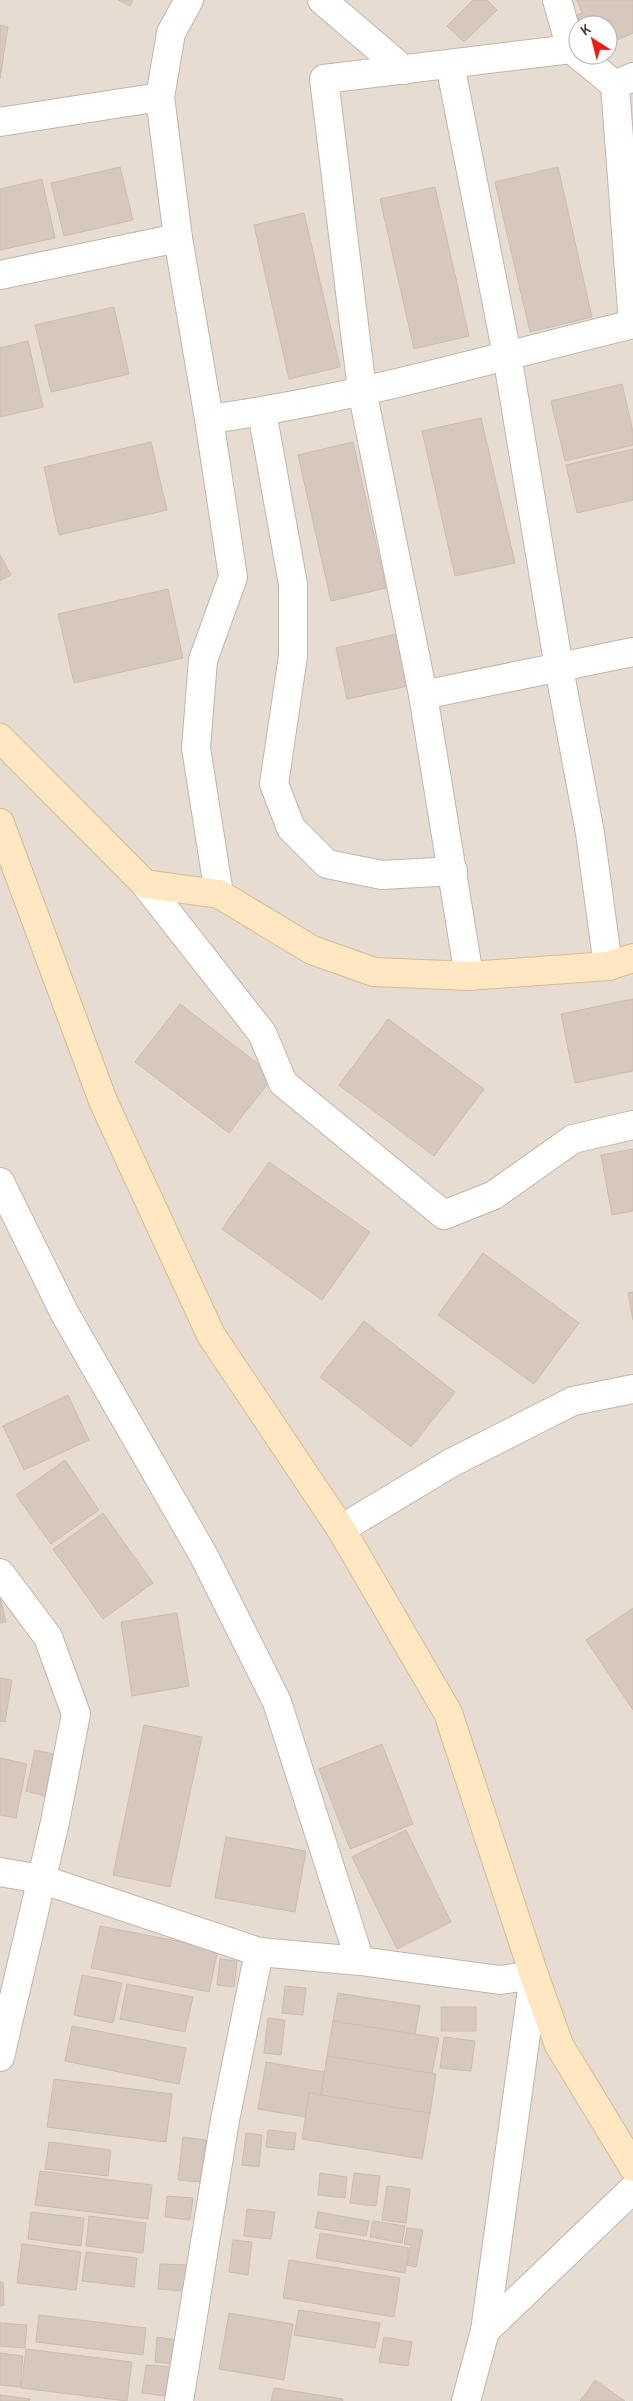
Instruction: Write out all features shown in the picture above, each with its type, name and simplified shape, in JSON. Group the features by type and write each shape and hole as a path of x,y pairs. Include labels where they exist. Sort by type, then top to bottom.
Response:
{"street":[{"path":"190,0 171,33 160,97 178,238 209,419 233,577 203,660 196,748 219,894"},
{"path":"322,0 404,70"},
{"path":"557,0 568,38"},
{"path":"469,976 423,695 362,390 324,79 568,49"},
{"path":"145,884 219,894 312,950 374,972 469,976 620,962 590,833 559,668 508,355 450,64"},
{"path":"209,419 262,412 362,390 633,324 624,81 598,65"},
{"path":"0,122 160,97"},
{"path":"0,275 178,238"},
{"path":"262,412 293,584 293,656 274,784 291,828 327,864 382,875 453,871"},
{"path":"423,695 633,652"},
{"path":"0,738 145,884 262,1034 283,1083 444,1215 494,1195 573,1139 633,1125"},
{"path":"0,823 103,1101 211,1335 340,1529 448,1713 534,1975 559,2045 633,2167"},
{"path":"0,1182 65,1314 204,1556 276,1702 360,1962"},
{"path":"340,1529 451,1463 573,1401 633,1389"},
{"path":"0,1573 48,1637 76,1714 41,1879 0,2057"},
{"path":"0,1872 41,1879 259,1952 360,1962 500,1980 534,1975"},
{"path":"180,2401 225,2120 259,1952"},
{"path":"466,2401 485,2331 534,1975"},
{"path":"485,2331 633,2189"}],"shaded area":[{"path":"0,0 633,0 633,2401 0,2401"}],"building":[{"path":"118,0 133,0 130,6"},
{"path":"473,0 487,0 497,10 464,42 447,26"},
{"path":"577,0 633,0 633,33 618,40 618,15 577,15 582,13"},
{"path":"0,25 8,27 0,79"},
{"path":"120,167 133,220 64,236 51,183"},
{"path":"558,167 592,317 530,332 495,182"},
{"path":"42,179 55,238 0,250 0,189"},
{"path":"435,187 469,336 414,349 380,199"},
{"path":"304,213 340,367 289,379 254,225"},
{"path":"114,307 129,374 51,392 35,325"},
{"path":"28,341 43,407 0,417 0,348"},
{"path":"622,384 633,432 633,445 565,461 551,401"},
{"path":"481,418 515,563 455,576 422,431"},
{"path":"151,442 167,510 59,535 44,467"},
{"path":"353,442 386,588 331,601 298,455"},
{"path":"633,449 633,500 577,513 566,465"},
{"path":"0,555 11,575 0,581"},
{"path":"168,589 183,658 74,683 58,614"},
{"path":"396,634 408,686 347,699 336,648"},
{"path":"633,999 633,1071 575,1083 561,1014"},
{"path":"180,1004 274,1076 229,1133 135,1062"},
{"path":"388,1019 484,1089 434,1156 339,1085"},
{"path":"633,1149 633,1211 612,1215 601,1155"},
{"path":"269,1162 370,1232 322,1300 222,1229"},
{"path":"483,1253 579,1323 534,1384 438,1315"},
{"path":"633,1292 633,1320 628,1293"},
{"path":"364,1321 455,1392 411,1447 320,1377"},
{"path":"68,1395 89,1440 24,1470 3,1426"},
{"path":"65,1460 99,1510 51,1544 16,1495"},
{"path":"103,1513 153,1583 103,1619 53,1549"},
{"path":"0,1596 6,1622 0,1623"},
{"path":"633,1608 633,1710 586,1640"},
{"path":"177,1613 189,1686 132,1696 121,1622"},
{"path":"0,1678 12,1680 5,1722 0,1721"},
{"path":"144,1725 202,1737 170,1887 113,1875"},
{"path":"382,1744 413,1824 350,1849 319,1769"},
{"path":"35,1750 54,1754 45,1796 26,1791"},
{"path":"0,1758 27,1764 16,1818 0,1815"},
{"path":"406,1830 451,1922 397,1949 352,1857"},
{"path":"226,1837 306,1851 295,1912 215,1898"},
{"path":"100,1926 218,1949 209,1992 91,1968"},
{"path":"220,1959 237,1961 234,1987 217,1985"},
{"path":"82,1975 122,1983 113,2023 74,2015"},
{"path":"127,1984 193,1997 185,2032 120,2019"},
{"path":"285,1986 306,1988 303,2015 282,2013"},
{"path":"338,1993 420,2006 415,2035 333,2021"},
{"path":"441,2007 476,2007 476,2031 441,2031"},
{"path":"268,2018 285,2020 281,2055 264,2053"},
{"path":"333,2021 439,2038 432,2074 327,2056"},
{"path":"72,2026 186,2048 179,2084 65,2061"},
{"path":"444,2037 475,2041 471,2071 440,2068"},
{"path":"327,2056 436,2074 430,2114 321,2095"},
{"path":"266,2062 324,2072 321,2095 309,2093 305,2117 258,2109"},
{"path":"54,2079 172,2094 166,2142 47,2127"},
{"path":"309,2093 430,2113 422,2159 302,2139"},
{"path":"268,2130 296,2133 294,2150 266,2147"},
{"path":"246,2133 262,2135 259,2167 242,2165"},
{"path":"183,2137 206,2140 200,2182 178,2180"},
{"path":"49,2142 111,2150 108,2176 45,2169"},
{"path":"40,2171 152,2185 148,2219 35,2205"},
{"path":"320,2173 347,2177 345,2198 318,2195"},
{"path":"354,2173 380,2176 376,2206 350,2203"},
{"path":"387,2186 410,2189 406,2223 382,2220"},
{"path":"167,2196 193,2198 190,2220 165,2217"},
{"path":"247,2209 275,2212 271,2239 244,2236"},
{"path":"31,2212 84,2218 81,2246 28,2239"},
{"path":"318,2212 369,2221 366,2236 315,2228"},
{"path":"89,2216 146,2223 143,2253 86,2246"},
{"path":"373,2221 405,2226 402,2243 370,2237"},
{"path":"407,2228 423,2230 416,2267 407,2265 411,2245 404,2244"},
{"path":"320,2233 409,2248 405,2273 316,2258"},
{"path":"233,2240 252,2242 248,2275 229,2272"},
{"path":"22,2244 81,2252 76,2290 17,2283"},
{"path":"86,2252 137,2258 134,2287 82,2281"},
{"path":"289,2260 400,2278 394,2317 283,2298"},
{"path":"160,2264 187,2265 186,2291 158,2289"},
{"path":"0,2282 3,2282 4,2305 0,2306"},
{"path":"299,2310 380,2323 375,2348 294,2335"},
{"path":"229,2313 293,2324 284,2380 219,2369"},
{"path":"39,2315 146,2328 143,2355 36,2342"},
{"path":"0,2323 27,2325 25,2348 0,2346"},
{"path":"157,2337 178,2340 175,2364 155,2362"},
{"path":"384,2337 412,2342 408,2366 379,2362"},
{"path":"26,2349 132,2362 127,2401 21,2388"},
{"path":"0,2353 23,2356 20,2387 0,2385"},
{"path":"146,2365 170,2367 166,2396 142,2393"},
{"path":"595,2380 625,2401 580,2401"},
{"path":"274,2388 343,2399 343,2401 271,2401"},
{"path":"0,2395 30,2399 29,2401 0,2401"}]}
